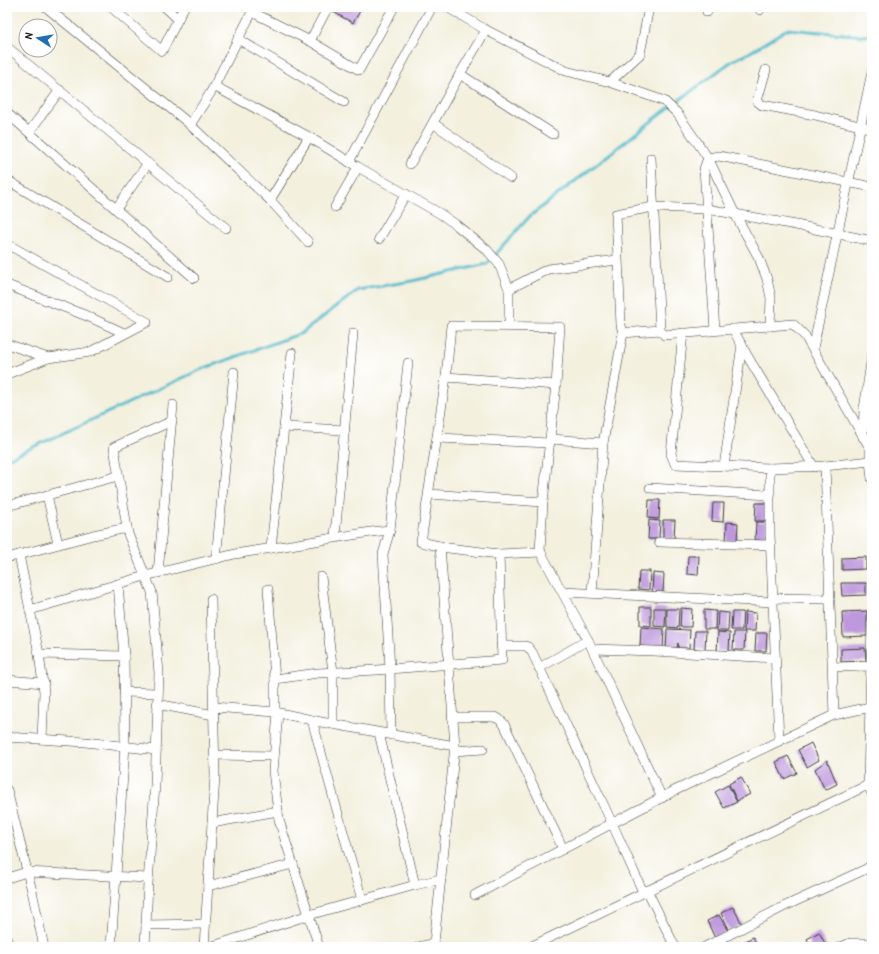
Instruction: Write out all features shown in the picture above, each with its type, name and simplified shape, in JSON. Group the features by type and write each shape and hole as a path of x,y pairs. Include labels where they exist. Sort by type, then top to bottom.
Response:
{"street":[{"path":"46,7 190,125 270,200 308,242"},
{"path":"111,7 162,52 184,7"},
{"path":"165,7 178,19"},
{"path":"310,41 328,7"},
{"path":"190,125 214,86 254,10 359,70 394,7"},
{"path":"349,162 432,7"},
{"path":"447,7 486,30 566,71 610,82 664,101 677,113 708,158 735,214 759,258 767,279 771,298 770,326"},
{"path":"610,82 640,54 649,7"},
{"path":"410,164 486,30"},
{"path":"238,39 344,102"},
{"path":"7,47 226,228"},
{"path":"766,70 757,101 762,105 815,115 872,129"},
{"path":"812,348 872,72"},
{"path":"460,74 553,134"},
{"path":"214,86 309,137 349,162 406,194 455,224 487,250 499,264 509,289 509,326"},
{"path":"29,132 60,90"},
{"path":"7,113 194,278"},
{"path":"433,123 511,178"},
{"path":"270,200 309,137"},
{"path":"708,158 719,156 872,186"},
{"path":"651,158 660,330 664,334 793,324 805,336 868,438"},
{"path":"708,158 704,169 715,330"},
{"path":"116,208 148,163"},
{"path":"336,207 358,167"},
{"path":"7,180 168,277"},
{"path":"379,239 406,194"},
{"path":"592,593 603,443 623,333 621,325 617,260 616,214 653,207 707,209 872,241"},
{"path":"7,244 147,322 90,352 48,358 7,374"},
{"path":"509,289 548,269 617,260"},
{"path":"7,285 87,316 124,333"},
{"path":"541,552 499,554 421,542 446,378 451,326 560,327 551,441 543,502 541,552 592,648 662,798"},
{"path":"733,329 814,467"},
{"path":"623,333 660,330"},
{"path":"335,538 353,333"},
{"path":"683,333 671,454 675,464 770,468 814,467 870,461"},
{"path":"7,344 48,358"},
{"path":"724,466 742,345"},
{"path":"271,548 292,353"},
{"path":"872,356 864,409 870,448 872,479"},
{"path":"391,735 390,669 383,554 390,530 408,363"},
{"path":"216,559 234,372"},
{"path":"446,378 556,385"},
{"path":"158,573 173,405"},
{"path":"145,947 148,878 155,785 159,673 152,592 128,534 114,447 172,422"},
{"path":"284,427 345,430"},
{"path":"437,438 603,443"},
{"path":"825,466 834,715"},
{"path":"770,468 770,545 778,741"},
{"path":"7,506 118,476"},
{"path":"650,488 770,495"},
{"path":"47,494 58,544"},
{"path":"429,494 543,502"},
{"path":"7,558 93,535 127,528"},
{"path":"30,610 145,576 216,559 271,548 390,530"},
{"path":"659,542 770,545"},
{"path":"418,947 434,943 454,749 440,546"},
{"path":"276,679 318,673 449,665 502,660 499,554"},
{"path":"19,555 44,683 42,739"},
{"path":"321,577 333,672 333,724"},
{"path":"111,947 125,746 124,656 118,584"},
{"path":"268,589 276,679 277,712 272,771 279,820 319,947"},
{"path":"563,592 772,600 830,599"},
{"path":"204,947 215,776 211,600"},
{"path":"872,623 870,707 870,784 872,794"},
{"path":"539,668 588,640"},
{"path":"501,646 522,645 528,647 532,652 612,823 645,891 675,947"},
{"path":"592,648 654,650 775,658"},
{"path":"39,654 124,656"},
{"path":"833,666 871,666"},
{"path":"7,680 44,683"},
{"path":"124,692 158,693"},
{"path":"157,704 214,711 277,712 454,749 483,749"},
{"path":"475,895 612,823 778,741 834,715 870,707"},
{"path":"452,717 494,717 499,719 504,724 563,849"},
{"path":"312,720 362,900"},
{"path":"379,733 415,885"},
{"path":"7,737 125,746 156,750"},
{"path":"215,755 274,756"},
{"path":"530,947 870,784"},
{"path":"7,790 44,947"},
{"path":"212,824 278,812"},
{"path":"208,886 293,864"},
{"path":"705,947 784,907 866,870 872,865"},
{"path":"7,878 27,872 148,878"},
{"path":"210,947 309,915 441,879"},
{"path":"146,925 205,924"},
{"path":"7,940 9,947"},
{"path":"840,947 850,943 872,943"}],"building":[{"path":"329,7 354,7 360,11 353,23 328,9"},
{"path":"649,500 660,500 659,519 648,518"},
{"path":"713,503 724,503 723,522 712,521"},
{"path":"756,503 767,503 766,521 755,521"},
{"path":"649,520 660,521 659,539 648,539"},
{"path":"663,520 675,520 674,539 663,538"},
{"path":"727,522 738,523 737,541 726,541"},
{"path":"756,522 767,522 766,541 755,540"},
{"path":"688,556 699,556 698,575 687,574"},
{"path":"866,557 866,569 842,570 842,558"},
{"path":"639,571 650,571 649,590 638,589"},
{"path":"653,573 664,574 663,592 652,592"},
{"path":"841,583 866,583 866,595 842,596"},
{"path":"640,607 651,607 651,626 640,625"},
{"path":"654,608 666,608 665,627 654,626"},
{"path":"681,608 692,609 691,627 680,627"},
{"path":"667,609 679,609 678,628 667,627"},
{"path":"704,610 716,611 715,629 704,629"},
{"path":"867,611 867,636 843,637 842,612"},
{"path":"718,612 729,613 728,631 717,631"},
{"path":"732,612 743,612 742,630 731,630"},
{"path":"745,612 756,613 755,631 744,631"},
{"path":"641,627 664,629 663,648 640,646"},
{"path":"667,629 690,630 689,648 678,648 678,643 677,648 666,648"},
{"path":"695,631 706,631 705,650 694,649"},
{"path":"718,632 730,633 729,651 717,651"},
{"path":"734,632 745,632 744,650 733,650"},
{"path":"756,633 767,633 766,651 755,651"},
{"path":"865,648 866,661 841,662 841,649"},
{"path":"811,743 819,760 807,767 798,750"},
{"path":"788,756 797,773 784,779 776,762"},
{"path":"827,760 837,784 825,790 815,769"},
{"path":"741,777 750,794 737,801 729,784"},
{"path":"728,785 737,802 724,808 715,792"},
{"path":"733,907 742,924 729,930 721,913"},
{"path":"719,915 728,931 715,938 707,921"},
{"path":"819,932 827,947 811,947 807,939"},
{"path":"753,937 758,947 742,947 740,944"}],"waterway":[{"path":"7,459 202,369 302,333 358,290 412,281 487,264 529,217 662,113 732,61 749,53 787,29 865,36 872,35"}]}
